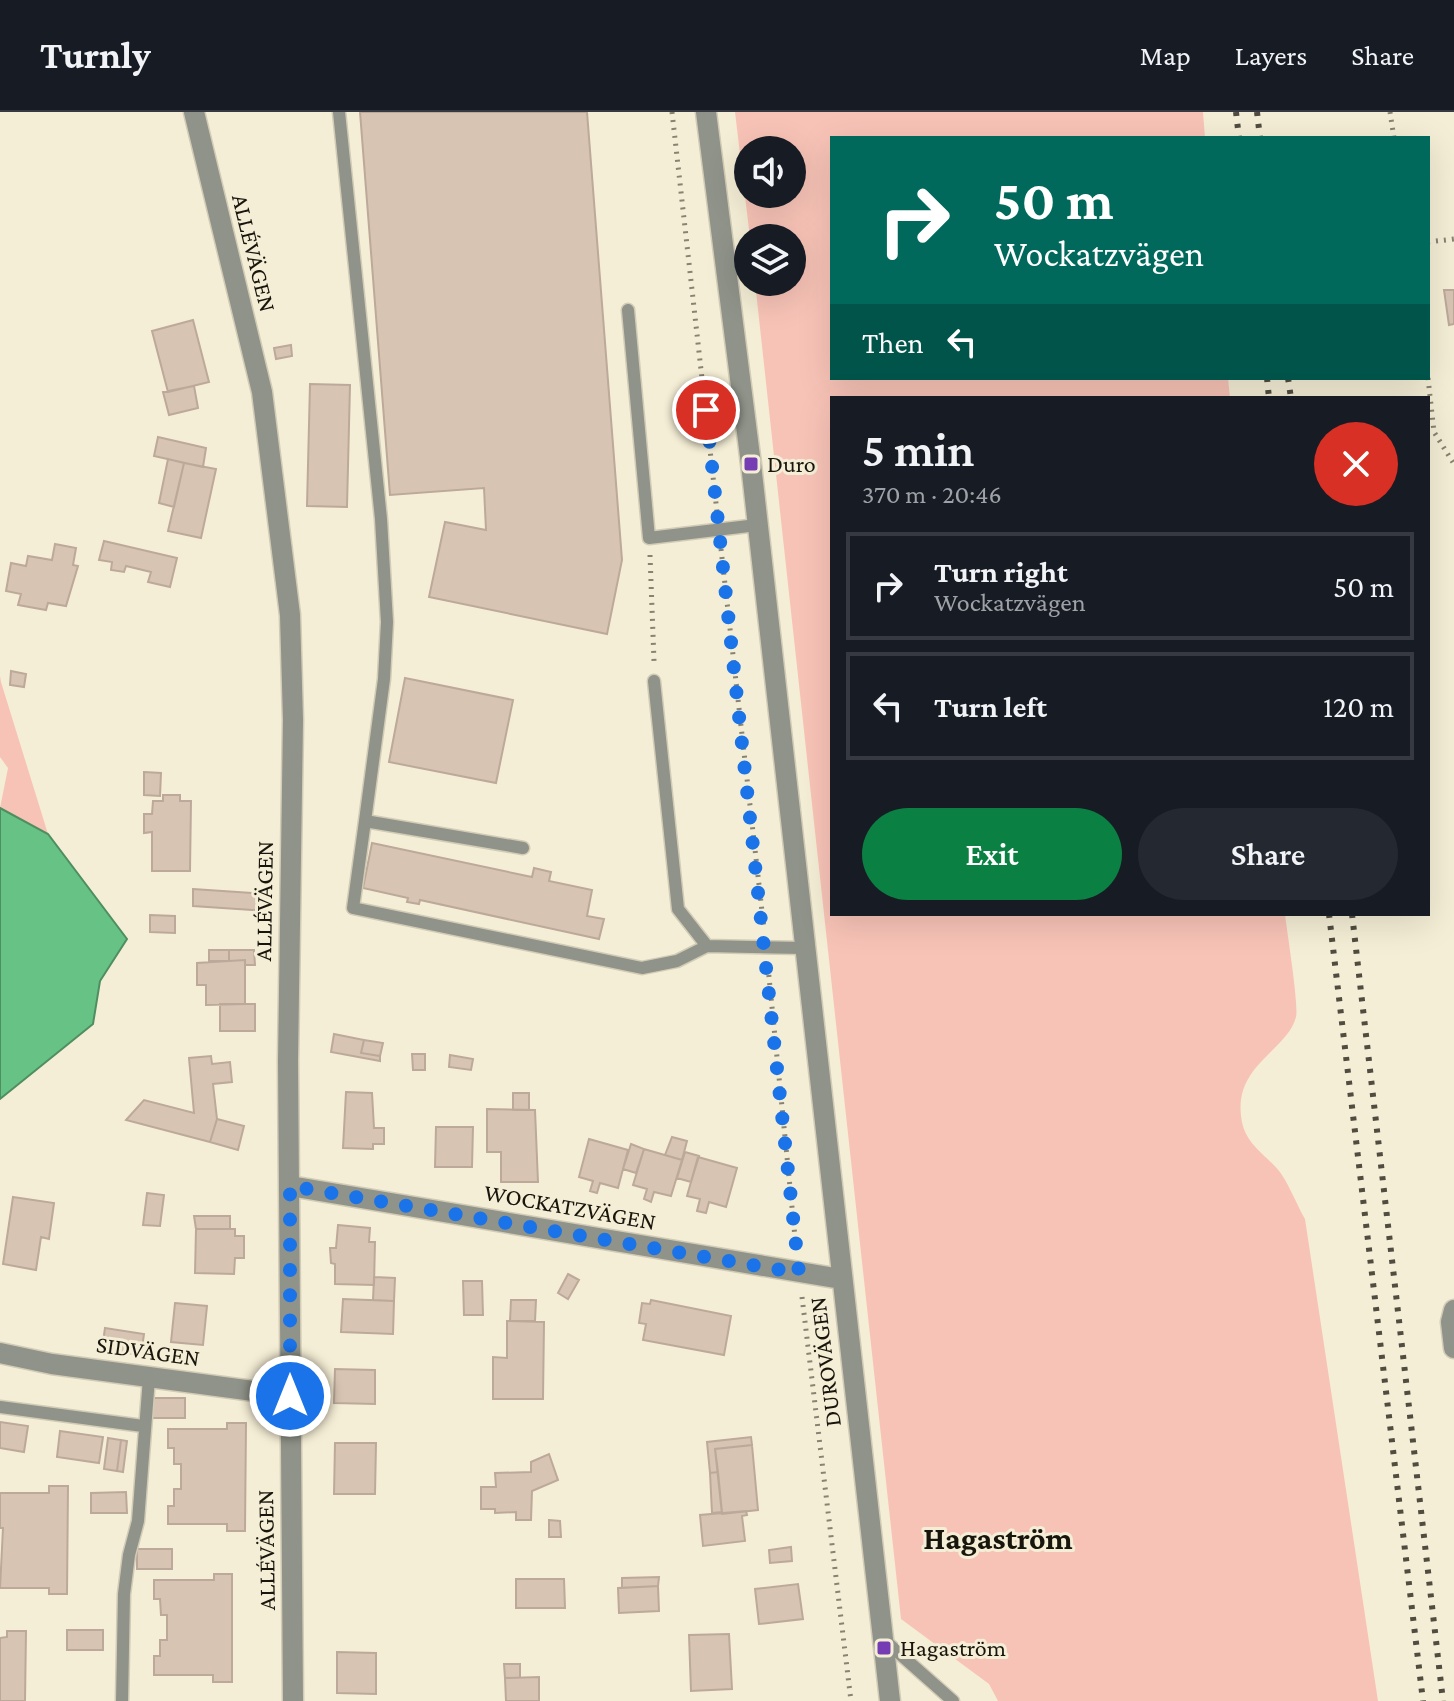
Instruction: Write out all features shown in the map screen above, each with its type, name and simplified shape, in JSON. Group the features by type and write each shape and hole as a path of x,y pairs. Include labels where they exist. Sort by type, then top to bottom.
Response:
{"street":[{"name":"ALLÉVÄGEN","path":"194,112 262,392 289,601 293,720 288,1061 293,1701"},
{"name":"DUROVÄGEN","path":"706,112 757,525 890,1701"},
{"name":"WOCKATZVÄGEN","path":"290,1186 841,1279"},
{"path":"1454,1310 1454,1348"},
{"name":"SIDVÄGEN","path":"0,1353 149,1378 290,1396"}],"lane":[{"path":"339,112 381,519 387,622 384,679 353,908 642,968 677,961 707,946 804,948"},
{"path":"628,310 649,538 757,525"},
{"path":"654,681 678,909 707,946"},
{"path":"365,821 523,848"},
{"path":"122,1701 124,1594 138,1521 149,1378"},
{"path":"0,1407 143,1426"},
{"path":"883,1639 953,1701"}],"path":[{"path":"672,112 766,948 799,1273 851,1701"},
{"path":"1390,112 1394,136"},
{"path":"1430,242 1454,239"},
{"path":"1430,396 1434,432 1454,464"},
{"path":"649,538 654,681"}],"shaded area":[{"path":"735,112 1203,112 1205,136 830,136 830,380 1228,380 1230,396 830,396 830,916 1285,916 1296,1017 1291,1029 1252,1073 1245,1086 1241,1103 1242,1122 1254,1145 1282,1175 1305,1219 1378,1701 998,1701 989,1684 901,1619 757,296 806,296 806,224 748,224 746,208 806,208 806,136 738,136"},
{"path":"0,676 48,834 0,808 8,768 0,757"},
{"path":"0,808 48,834 127,939 100,981 93,1024 0,1099"}],"building":[{"path":"360,112 587,112 622,560 607,634 429,597 445,522 486,530 484,488 390,495"},
{"path":"1444,290 1454,290 1454,324 1449,325"},
{"path":"193,320 209,382 168,392 152,331"},
{"path":"291,345 292,356 276,359 274,348"},
{"path":"310,384 350,385 347,507 307,506"},
{"path":"194,386 198,408 169,415 163,392"},
{"path":"158,437 206,448 203,467 154,456"},
{"path":"168,459 184,463 174,507 159,503"},
{"path":"184,463 216,469 201,538 168,531"},
{"path":"104,541 177,558 170,587 148,582 151,572 126,566 124,572 111,570 112,562 99,560"},
{"path":"55,544 76,548 73,565 78,566 66,606 48,603 46,610 18,605 21,594 6,591 11,563 26,566 28,556 52,560"},
{"path":"11,671 26,674 24,687 10,685"},
{"path":"405,678 513,700 496,783 389,762"},
{"path":"144,772 161,773 160,796 144,795"},
{"path":"163,795 180,795 180,801 191,801 190,871 152,871 152,832 144,833 144,814 152,814 153,801 163,801"},
{"path":"372,843 532,877 534,868 551,872 549,881 592,890 587,916 604,919 599,939 420,900 419,904 407,902 408,898 363,888"},
{"path":"193,889 267,894 266,911 193,906"},
{"path":"150,915 175,916 175,933 150,932"},
{"path":"209,950 229,950 229,961 209,961"},
{"path":"229,950 254,950 255,965 245,965 245,960 229,961"},
{"path":"245,960 245,1004 206,1005 206,985 197,985 197,963"},
{"path":"220,1004 255,1004 255,1031 220,1031"},
{"path":"334,1034 364,1040 361,1053 380,1056 380,1061 331,1052"},
{"path":"364,1040 383,1043 380,1056 361,1053"},
{"path":"412,1054 425,1054 425,1070 413,1070"},
{"path":"450,1055 473,1059 471,1070 449,1067"},
{"path":"211,1056 212,1064 230,1062 232,1082 213,1084 217,1119 210,1142 126,1120 144,1100 194,1113 189,1058"},
{"path":"346,1092 372,1093 374,1128 384,1128 384,1144 373,1144 373,1149 343,1148"},
{"path":"513,1093 529,1093 529,1110 513,1110"},
{"path":"487,1109 535,1110 538,1182 501,1182 501,1152 487,1152"},
{"path":"217,1119 244,1126 238,1150 210,1142"},
{"path":"436,1127 473,1127 472,1167 435,1167"},
{"path":"672,1137 687,1141 682,1160 665,1155"},
{"path":"589,1139 628,1150 618,1188 600,1183 597,1193 590,1191 593,1181 579,1177"},
{"path":"631,1144 644,1149 636,1173 623,1169"},
{"path":"644,1149 682,1160 671,1196 654,1192 651,1202 644,1199 647,1189 633,1185"},
{"path":"685,1152 699,1156 691,1182 677,1178"},
{"path":"698,1157 737,1168 726,1207 709,1202 706,1213 697,1211 700,1199 687,1196"},
{"path":"147,1193 164,1195 160,1226 143,1225"},
{"path":"13,1197 54,1203 49,1239 41,1237 36,1270 3,1264"},
{"path":"194,1216 230,1216 230,1229 196,1229"},
{"path":"338,1225 370,1228 369,1242 375,1242 374,1285 335,1284 335,1264 331,1263 330,1248 336,1248"},
{"path":"196,1229 235,1229 235,1236 244,1236 244,1258 235,1258 234,1274 195,1273"},
{"path":"568,1274 579,1280 568,1299 558,1293"},
{"path":"374,1277 395,1278 394,1301 373,1300"},
{"path":"463,1281 482,1281 483,1315 464,1315"},
{"path":"343,1299 394,1301 393,1334 341,1332"},
{"path":"511,1300 536,1300 535,1321 510,1321"},
{"path":"651,1300 731,1316 724,1355 643,1340 646,1324 639,1323 642,1303 650,1304"},
{"path":"175,1303 207,1306 203,1345 171,1342"},
{"path":"507,1321 544,1322 543,1399 493,1399 493,1357 507,1358"},
{"path":"105,1328 144,1334 141,1355 102,1349"},
{"path":"335,1369 375,1370 375,1404 334,1403"},
{"path":"150,1398 185,1398 185,1418 149,1418"},
{"path":"0,1422 28,1426 24,1452 0,1448"},
{"path":"227,1423 246,1423 245,1531 227,1531 227,1524 168,1524 168,1506 174,1506 174,1489 181,1489 181,1464 174,1464 174,1448 168,1448 168,1429 227,1429"},
{"path":"60,1431 103,1437 99,1463 57,1457"},
{"path":"751,1437 752,1445 715,1449 718,1472 710,1473 707,1442"},
{"path":"108,1438 121,1440 117,1471 104,1469"},
{"path":"121,1440 127,1441 123,1472 117,1471"},
{"path":"335,1443 376,1443 375,1494 334,1494"},
{"path":"752,1445 758,1510 722,1514 715,1449"},
{"path":"549,1454 558,1480 532,1491 531,1520 516,1520 516,1512 495,1513 495,1509 481,1509 481,1487 496,1487 495,1473 531,1472 531,1462"},
{"path":"718,1472 722,1512 712,1513 710,1473"},
{"path":"49,1486 68,1486 67,1594 49,1594 49,1588 0,1588 3,1528 0,1528 0,1493 49,1493"},
{"path":"126,1492 127,1513 91,1513 91,1493"},
{"path":"746,1511 747,1515 742,1516 745,1541 703,1546 700,1515"},
{"path":"549,1520 560,1521 561,1537 549,1537"},
{"path":"791,1547 792,1561 770,1563 769,1550"},
{"path":"137,1549 172,1549 172,1569 137,1569"},
{"path":"214,1574 232,1574 232,1682 213,1682 213,1675 154,1675 154,1656 160,1656 160,1640 167,1640 167,1615 161,1615 160,1599 154,1599 154,1580 214,1580"},
{"path":"659,1577 658,1586 622,1588 622,1578"},
{"path":"516,1579 564,1579 565,1608 516,1608"},
{"path":"798,1584 803,1619 759,1624 755,1589"},
{"path":"658,1586 659,1611 619,1613 618,1588"},
{"path":"67,1630 103,1630 103,1650 67,1650"},
{"path":"7,1631 26,1631 25,1701 0,1701 0,1638 7,1637"},
{"path":"729,1634 732,1689 691,1691 689,1635"},
{"path":"337,1652 376,1653 376,1694 337,1693"},
{"path":"504,1664 520,1664 520,1678 505,1678"},
{"path":"539,1677 539,1701 506,1701 505,1678"}],"railway":[{"path":"1236,112 1239,136"},
{"path":"1257,112 1260,136"},
{"path":"1267,380 1269,396"},
{"path":"1288,380 1291,396"},
{"path":"1329,916 1423,1701"},
{"path":"1352,916 1443,1701"}],"place":[{"name":"Duro","path":"751,464"},
{"name":"Hagaström","path":"884,1648"}],"district":[{"name":"Hagaström","path":"998,1538"}],"route":[{"path":"290,1396 290,1186 799,1273 706,410"}]}
